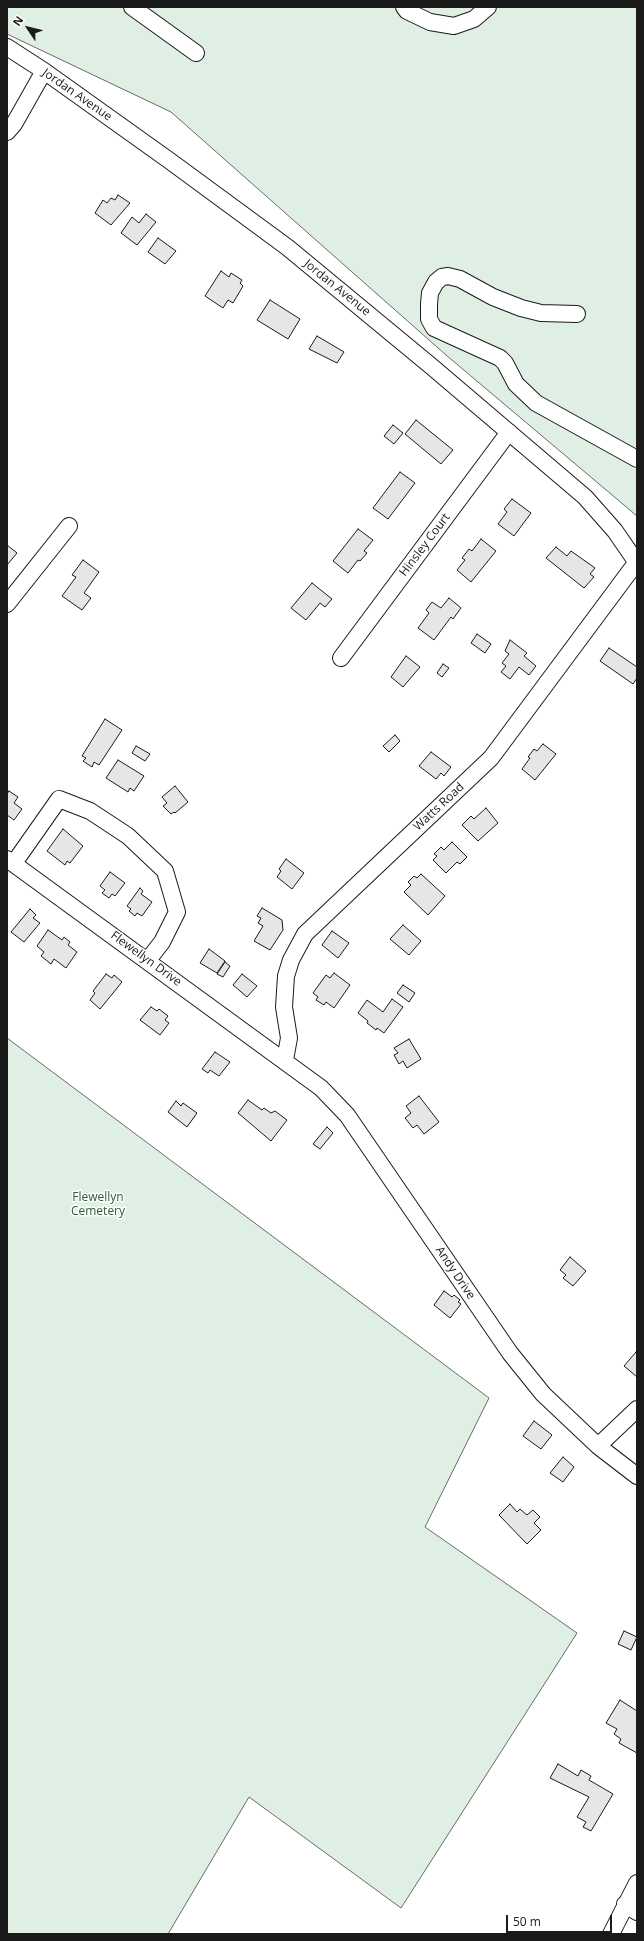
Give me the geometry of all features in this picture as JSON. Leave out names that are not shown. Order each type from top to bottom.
[{"type":"street","points":[[132,7],[196,53]]},
{"type":"street","points":[[404,7],[407,11],[430,22],[454,26],[461,25],[474,19],[488,7]]},
{"type":"street","name":"Jordan Avenue","points":[[7,47],[44,71],[287,248],[585,497],[615,531],[637,563]]},
{"type":"street","points":[[7,132],[14,124],[44,71]]},
{"type":"street","points":[[577,314],[541,313],[521,308],[493,297],[460,279],[448,276],[442,277],[436,282],[430,293],[429,319],[434,328],[500,358],[507,366],[516,384],[536,403],[637,459]]},
{"type":"street","name":"Hinsley Court","points":[[341,658],[509,432]]},
{"type":"street","points":[[7,604],[69,526]]},
{"type":"street","name":"Watts Road","points":[[285,1060],[289,1038],[284,1007],[286,976],[291,960],[305,934],[491,758],[637,563]]},
{"type":"street","points":[[10,861],[59,800],[90,811],[128,836],[165,871],[177,912],[162,942],[148,960]]},
{"type":"street","name":"Flewellyn Drive","points":[[10,861],[285,1060]]},
{"type":"street","name":"Andy Drive","points":[[285,1060],[321,1088],[347,1115],[510,1353],[543,1394],[598,1446],[637,1476]]},
{"type":"street","points":[[598,1446],[637,1409]]},
{"type":"street","points":[[611,1934],[631,1908],[637,1883]]},
{"type":"green space","points":[[7,7],[637,7],[637,516],[446,355],[171,112],[7,34]]},
{"type":"green space","name":"Flewellyn Cemetery","points":[[7,1038],[489,1398],[425,1527],[577,1633],[401,1908],[249,1797],[168,1934],[7,1934]]},
{"type":"building","points":[[118,195],[130,203],[111,225],[95,213],[103,200],[107,203],[111,198],[115,200]]},
{"type":"building","points":[[146,214],[156,222],[137,245],[121,233],[132,217],[139,223]]},
{"type":"building","points":[[158,238],[176,251],[165,264],[148,252]]},
{"type":"building","points":[[221,271],[229,277],[231,273],[242,280],[240,283],[243,286],[233,303],[228,300],[223,308],[205,296]]},
{"type":"building","points":[[270,300],[300,319],[288,339],[257,320]]},
{"type":"building","points":[[317,336],[344,352],[337,363],[309,349]]},
{"type":"building","points":[[416,420],[453,450],[441,464],[405,434]]},
{"type":"building","points":[[393,425],[403,433],[394,444],[384,436]]},
{"type":"building","points":[[400,472],[415,483],[388,519],[373,508]]},
{"type":"building","points":[[512,499],[531,513],[514,536],[498,524],[507,512],[504,509]]},
{"type":"building","points":[[358,529],[373,540],[364,551],[367,553],[360,561],[358,560],[348,573],[333,561]]},
{"type":"building","points":[[481,539],[496,551],[471,582],[457,570],[465,560],[462,558],[469,549],[472,551]]},
{"type":"building","points":[[7,545],[17,553],[7,565]]},
{"type":"building","points":[[556,547],[567,556],[571,551],[595,568],[590,574],[594,577],[584,588],[546,558]]},
{"type":"building","points":[[83,560],[99,572],[84,593],[91,598],[82,610],[62,596],[76,577],[72,575]]},
{"type":"building","points":[[312,583],[332,599],[325,607],[320,603],[306,620],[291,608]]},
{"type":"building","points":[[449,598],[461,608],[453,619],[451,617],[434,640],[418,628],[429,613],[426,610],[432,602],[441,608]]},
{"type":"building","points":[[477,634],[491,644],[485,653],[471,643]]},
{"type":"building","points":[[510,640],[527,653],[524,656],[536,666],[529,675],[519,667],[510,679],[501,672],[506,666],[502,663],[509,654],[505,651]]},
{"type":"building","points":[[609,648],[637,667],[637,678],[633,684],[600,661]]},
{"type":"building","points":[[406,656],[420,667],[403,687],[391,677]]},
{"type":"building","points":[[443,664],[449,668],[442,677],[437,673]]},
{"type":"building","points":[[105,719],[122,730],[99,765],[94,762],[92,767],[83,761],[86,758],[82,756]]},
{"type":"building","points":[[395,735],[400,741],[389,752],[383,746]]},
{"type":"building","points":[[543,744],[556,754],[535,780],[522,769],[530,758],[528,757],[534,749],[537,751]]},
{"type":"building","points":[[136,746],[150,754],[145,761],[132,753]]},
{"type":"building","points":[[431,752],[451,767],[444,776],[441,773],[436,779],[419,766]]},
{"type":"building","points":[[118,760],[144,776],[134,791],[130,788],[128,792],[106,778]]},
{"type":"building","points":[[175,786],[188,802],[175,813],[174,812],[171,814],[163,806],[167,803],[162,797]]},
{"type":"building","points":[[9,791],[18,797],[14,803],[22,809],[14,820],[7,815],[7,794]]},
{"type":"building","points":[[486,808],[498,823],[478,841],[462,825],[471,816],[474,819]]},
{"type":"building","points":[[63,829],[83,846],[70,863],[67,861],[65,865],[47,851]]},
{"type":"building","points":[[452,842],[467,857],[460,864],[457,862],[446,873],[433,860],[437,856],[434,854],[441,847],[444,850]]},
{"type":"building","points":[[286,859],[304,873],[292,889],[277,877],[281,871],[279,869]]},
{"type":"building","points":[[110,872],[125,883],[115,896],[112,894],[109,898],[102,893],[105,890],[100,886]]},
{"type":"building","points":[[421,874],[445,896],[428,915],[404,892],[411,885],[408,882],[414,876],[417,878]]},
{"type":"building","points":[[140,888],[143,891],[141,894],[152,902],[142,916],[137,913],[135,916],[129,911],[131,909],[127,906]]},
{"type":"building","points":[[262,908],[282,920],[283,930],[270,950],[254,941],[263,926],[258,923],[261,918],[257,916]]},
{"type":"building","points":[[30,909],[36,915],[33,918],[40,923],[24,942],[11,932]]},
{"type":"building","points":[[403,925],[421,941],[409,955],[390,939]]},
{"type":"building","points":[[48,930],[62,940],[64,937],[70,942],[68,945],[77,952],[66,968],[54,959],[51,964],[41,956],[44,952],[37,946]]},
{"type":"building","points":[[332,931],[349,943],[338,958],[322,945]]},
{"type":"building","points":[[209,949],[225,961],[217,973],[200,963]]},
{"type":"building","points":[[225,962],[230,966],[223,977],[217,974]]},
{"type":"building","points":[[334,973],[350,985],[334,1008],[326,1002],[324,1005],[316,1000],[318,997],[313,993],[326,975],[330,978]]},
{"type":"building","points":[[106,974],[112,978],[114,975],[122,982],[100,1009],[90,1000],[95,993],[93,991]]},
{"type":"building","points":[[242,974],[257,986],[247,997],[233,985]]},
{"type":"building","points":[[403,985],[415,993],[409,1002],[397,993]]},
{"type":"building","points":[[392,999],[403,1007],[384,1033],[377,1028],[376,1030],[358,1013],[367,1000],[383,1012]]},
{"type":"building","points":[[151,1007],[157,1011],[159,1009],[168,1016],[165,1020],[169,1023],[160,1035],[140,1020]]},
{"type":"building","points":[[409,1039],[421,1059],[407,1068],[403,1061],[399,1064],[394,1055],[398,1053],[394,1048]]},
{"type":"building","points":[[215,1052],[230,1062],[219,1076],[210,1070],[208,1073],[202,1069]]},
{"type":"building","points":[[419,1096],[439,1122],[424,1134],[417,1125],[413,1128],[405,1118],[411,1113],[406,1106]]},
{"type":"building","points":[[248,1100],[262,1110],[264,1108],[271,1113],[275,1111],[287,1120],[271,1141],[238,1113]]},
{"type":"building","points":[[176,1101],[181,1106],[183,1103],[197,1113],[187,1127],[168,1112]]},
{"type":"building","points":[[327,1127],[333,1133],[320,1149],[313,1144]]},
{"type":"building","points":[[570,1257],[586,1271],[573,1286],[563,1278],[566,1275],[560,1270]]},
{"type":"building","points":[[444,1291],[452,1297],[454,1295],[460,1300],[458,1302],[461,1304],[450,1318],[434,1305]]},
{"type":"building","points":[[636,1352],[637,1354],[637,1377],[624,1366]]},
{"type":"building","points":[[534,1421],[552,1435],[541,1449],[523,1436]]},
{"type":"building","points":[[563,1457],[574,1467],[563,1482],[550,1473]]},
{"type":"building","points":[[510,1504],[517,1512],[520,1509],[527,1515],[533,1510],[540,1517],[534,1523],[541,1530],[527,1544],[499,1515]]},
{"type":"building","points":[[624,1631],[637,1637],[631,1650],[618,1644]]},
{"type":"building","points":[[620,1700],[637,1711],[637,1753],[619,1743],[621,1739],[614,1734],[617,1729],[606,1723]]},
{"type":"building","points":[[558,1764],[578,1776],[581,1770],[591,1776],[589,1780],[613,1794],[591,1831],[583,1827],[586,1822],[577,1817],[589,1797],[550,1778]]}]
